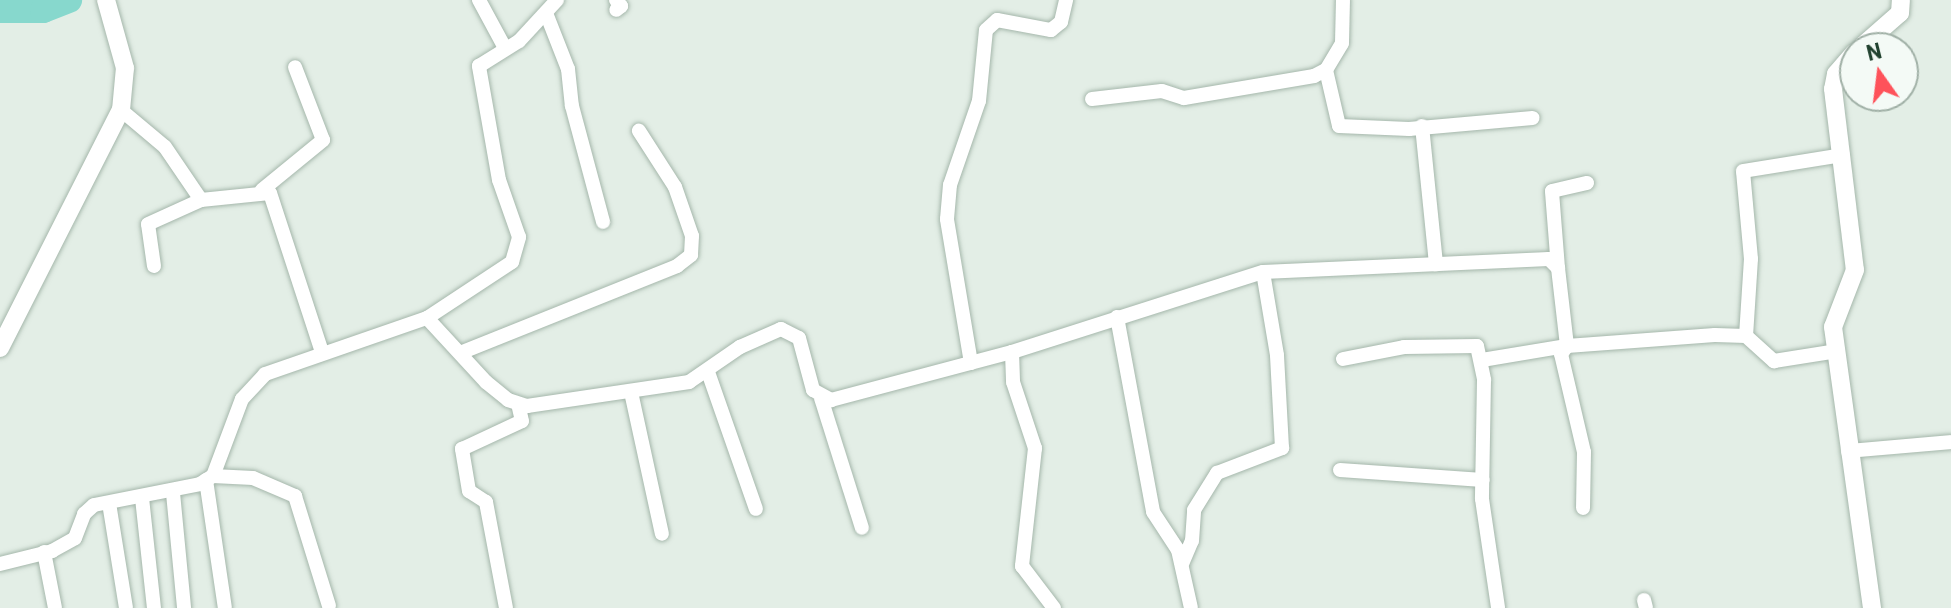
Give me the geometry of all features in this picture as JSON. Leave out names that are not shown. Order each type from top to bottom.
[{"type":"street","points":[[479,0],[505,48]]},
{"type":"street","points":[[225,608],[210,478],[242,399],[254,384],[322,352],[427,318],[512,262],[518,251],[479,76],[484,59],[505,48],[557,0]]},
{"type":"street","points":[[971,363],[947,219],[950,185],[979,101],[986,30],[997,20],[1051,30],[1061,22],[1066,0]]},
{"type":"street","points":[[1343,0],[1342,43],[1326,70],[1339,126],[1422,126],[1533,118]]},
{"type":"street","points":[[1878,32],[1900,13],[1901,0]]},
{"type":"street","points":[[0,348],[121,110],[125,68],[109,9]]},
{"type":"street","points":[[546,13],[568,69],[572,106],[603,222]]},
{"type":"street","points":[[154,266],[148,224],[201,200],[262,190],[323,140],[295,67]]},
{"type":"street","points":[[1092,99],[1162,91],[1184,98],[1326,70]]},
{"type":"street","points":[[1839,71],[1833,89],[1855,270],[1833,327],[1872,608]]},
{"type":"street","points":[[121,110],[165,147],[201,200]]},
{"type":"street","points":[[1422,126],[1436,264]]},
{"type":"street","points":[[460,353],[677,266],[691,255],[692,236],[675,187],[639,131]]},
{"type":"street","points":[[1746,336],[1751,259],[1743,171],[1843,155]]},
{"type":"street","points":[[1583,508],[1584,452],[1561,354],[1567,346],[1552,191],[1587,183]]},
{"type":"street","points":[[262,190],[275,200],[322,352]]},
{"type":"street","points":[[821,398],[831,400],[1012,352],[1263,272],[1549,259],[1558,268]]},
{"type":"street","points":[[1182,564],[1192,541],[1194,510],[1217,473],[1282,448],[1277,355],[1263,272]]},
{"type":"street","points":[[1117,317],[1153,512],[1182,564],[1191,608]]},
{"type":"street","points":[[427,318],[486,382],[518,404],[668,388],[708,372],[764,335],[792,331],[799,338],[813,390],[821,398],[862,528]]},
{"type":"street","points":[[1482,360],[1567,346],[1746,336],[1774,361],[1837,351]]},
{"type":"street","points":[[1343,359],[1459,343],[1477,346],[1482,360],[1483,480],[1490,573],[1498,608]]},
{"type":"street","points":[[1012,352],[1017,396],[1035,448],[1022,566],[1054,608]]},
{"type":"street","points":[[708,372],[756,509]]},
{"type":"street","points":[[631,392],[662,534]]},
{"type":"street","points":[[506,608],[486,502],[469,491],[462,449],[522,421],[518,404]]},
{"type":"street","points":[[1848,451],[1951,442]]},
{"type":"street","points":[[1340,470],[1483,480]]},
{"type":"street","points":[[0,564],[44,552],[75,538],[84,514],[94,505],[173,493],[210,478],[253,478],[295,496],[329,606]]},
{"type":"street","points":[[173,493],[184,608]]},
{"type":"street","points":[[142,498],[154,608]]},
{"type":"street","points":[[109,503],[126,608]]},
{"type":"street","points":[[44,552],[55,608]]},
{"type":"waterway","points":[[0,10],[43,10],[69,0]]}]
